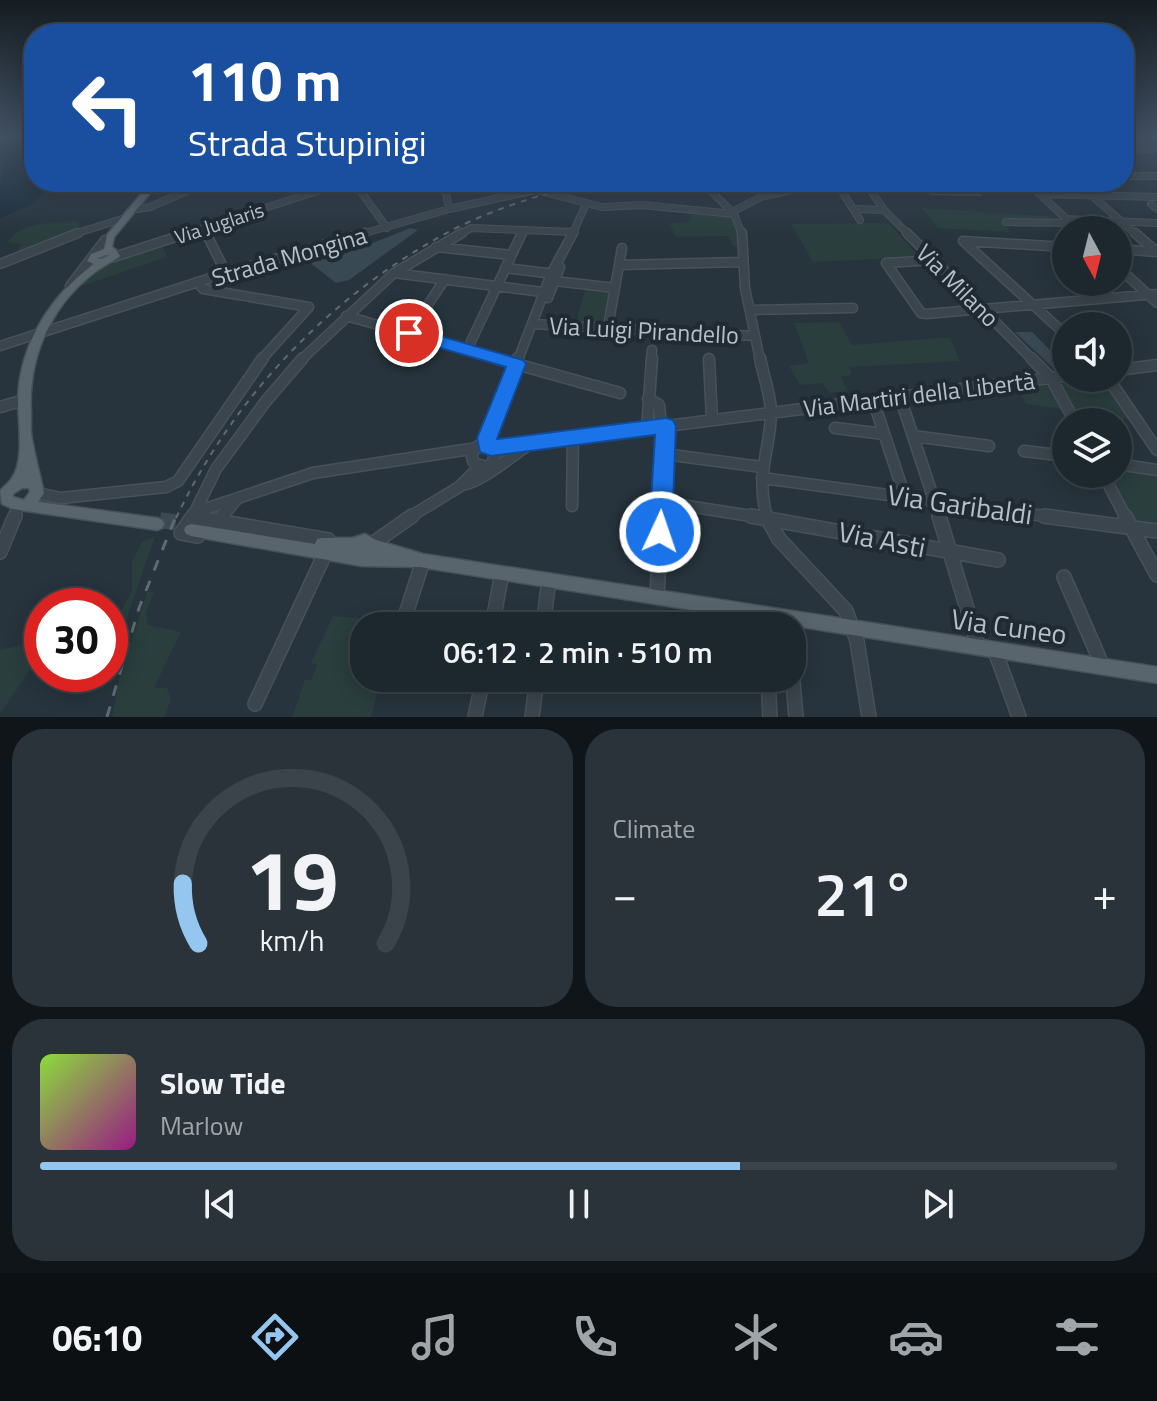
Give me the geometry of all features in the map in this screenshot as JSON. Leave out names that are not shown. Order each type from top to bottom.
[{"type":"main road","points":[[146,192],[105,240],[98,259],[70,286],[41,331],[26,368],[25,438],[19,495],[159,522]]},
{"type":"main road","points":[[98,259],[113,254],[107,248],[108,241],[119,222]]},
{"type":"main road","name":"Via Cuneo","points":[[191,523],[326,550],[363,549],[657,596],[731,612]]},
{"type":"main road","name":"Via Cuneo","points":[[806,623],[1157,675]]},
{"type":"street","points":[[1134,176],[1157,176]]},
{"type":"street","points":[[131,210],[150,207],[185,192]]},
{"type":"street","name":"Via Juglaris","points":[[113,254],[138,249],[314,192]]},
{"type":"street","points":[[361,192],[387,228]]},
{"type":"street","points":[[446,192],[449,209]]},
{"type":"street","name":"Strada Mongina","points":[[200,286],[226,273],[449,209],[534,192]]},
{"type":"street","name":"Strada Mongina","points":[[543,192],[608,208],[642,205],[733,213]]},
{"type":"street","points":[[712,192],[733,213],[742,233],[742,262],[771,412],[762,473],[762,499],[767,518],[793,555],[841,603],[853,629],[869,717]]},
{"type":"street","points":[[733,213],[780,192]]},
{"type":"street","points":[[842,192],[860,220]]},
{"type":"street","name":"Via Milano","points":[[870,192],[884,210],[1051,378],[1067,408]]},
{"type":"street","points":[[1088,192],[1116,216]]},
{"type":"street","points":[[1040,194],[1091,195],[1149,202],[1157,197]]},
{"type":"street","points":[[1040,194],[1064,216]]},
{"type":"street","points":[[363,549],[392,525],[467,482],[483,451],[516,364],[525,358],[547,292],[586,204]]},
{"type":"street","points":[[853,209],[884,210]]},
{"type":"street","points":[[1006,222],[1052,221]]},
{"type":"street","points":[[0,266],[119,222]]},
{"type":"street","points":[[1132,222],[1157,223]]},
{"type":"street","points":[[204,228],[226,273]]},
{"type":"street","points":[[191,523],[216,469],[266,401],[308,352],[394,273],[471,228],[575,232]]},
{"type":"street","points":[[467,350],[523,230]]},
{"type":"street","points":[[1132,230],[1157,252]]},
{"type":"street","points":[[70,286],[105,240]]},
{"type":"street","points":[[1052,246],[963,241],[1052,322]]},
{"type":"street","points":[[436,247],[511,255]]},
{"type":"street","points":[[608,327],[622,248]]},
{"type":"street","points":[[1132,250],[1157,252]]},
{"type":"street","points":[[934,260],[886,263],[921,313],[1153,294]]},
{"type":"street","points":[[619,265],[742,262]]},
{"type":"street","points":[[505,268],[615,288]]},
{"type":"street","points":[[394,273],[547,292]]},
{"type":"street","points":[[1132,278],[1153,294],[1157,303]]},
{"type":"street","points":[[409,333],[445,279]]},
{"type":"street","points":[[0,346],[167,291],[200,286],[309,307],[266,353],[175,483],[61,498],[19,495],[12,527],[0,552]]},
{"type":"street","points":[[750,310],[853,308]]},
{"type":"street","points":[[346,316],[620,393]]},
{"type":"street","name":"Via Luigi Pirandello","points":[[535,324],[755,336]]},
{"type":"street","points":[[647,428],[652,350]]},
{"type":"street","points":[[709,359],[712,420]]},
{"type":"street","points":[[1132,368],[1157,365]]},
{"type":"street","name":"Via Martiri della Libertà","points":[[483,451],[1051,378]]},
{"type":"street","points":[[1118,392],[1157,450]]},
{"type":"street","points":[[900,397],[951,553],[987,650],[1019,717]]},
{"type":"street","points":[[648,399],[659,405],[663,426],[657,596]]},
{"type":"street","points":[[0,407],[24,400]]},
{"type":"street","points":[[873,400],[905,497]]},
{"type":"street","points":[[835,428],[884,434]]},
{"type":"street","points":[[913,436],[989,446]]},
{"type":"street","points":[[572,506],[573,438]]},
{"type":"street","points":[[459,486],[475,483],[486,472],[531,443]]},
{"type":"street","points":[[191,523],[242,496],[345,466],[458,451],[483,451]]},
{"type":"street","points":[[1024,451],[1052,454]]},
{"type":"street","name":"Via Garibaldi","points":[[664,454],[905,497],[1157,531]]},
{"type":"street","points":[[1132,466],[1157,470]]},
{"type":"street","points":[[1111,488],[1157,575]]},
{"type":"street","points":[[218,522],[228,506],[242,496]]},
{"type":"street","name":"Via Asti","points":[[662,502],[998,560]]},
{"type":"street","points":[[191,523],[218,522],[328,540],[255,704]]},
{"type":"street","points":[[407,612],[423,561]]},
{"type":"street","points":[[495,612],[502,573]]},
{"type":"street","points":[[1064,577],[1103,667]]},
{"type":"street","points":[[545,612],[549,580]]},
{"type":"street","points":[[475,717],[480,692]]},
{"type":"street","points":[[532,717],[535,692]]},
{"type":"street","points":[[769,692],[770,717]]},
{"type":"street","points":[[794,692],[796,717]]},
{"type":"green space","points":[[922,208],[1052,217],[1052,221],[1002,220],[1010,232],[938,228]]},
{"type":"green space","points":[[692,212],[729,216],[738,232],[739,246],[733,246],[728,236],[675,237],[670,223],[689,222]]},
{"type":"green space","points":[[80,223],[77,230],[17,252],[21,244],[7,242],[13,235],[29,227]]},
{"type":"green space","points":[[889,223],[919,257],[813,262],[791,224]]},
{"type":"green space","points":[[162,244],[167,257],[78,287],[104,264]]},
{"type":"green space","points":[[586,287],[612,289],[604,325],[576,322]]},
{"type":"green space","points":[[839,322],[852,345],[950,337],[960,361],[849,367],[852,375],[841,377],[848,392],[829,393],[822,383],[800,385],[789,366],[809,363],[794,323]]},
{"type":"green space","points":[[1044,384],[1052,388],[1063,408],[1026,404],[1017,388]]},
{"type":"green space","points":[[1063,392],[1115,392],[1125,408],[1072,408]]},
{"type":"green space","points":[[1132,469],[1157,473],[1157,528],[1138,526],[1117,488],[1132,488]]},
{"type":"green space","points":[[155,536],[128,615],[132,561],[142,542]]},
{"type":"green space","points":[[147,592],[154,592],[146,613],[148,625],[181,632],[154,688],[167,688],[171,700],[164,717],[112,717],[117,692],[128,692],[128,652]]},
{"type":"green space","points":[[333,616],[350,617],[350,692],[377,692],[371,717],[292,717],[305,680],[311,680],[317,665],[311,663]]},
{"type":"green space","points":[[24,644],[24,678],[0,714],[0,650]]},
{"type":"water","points":[[3,169],[24,169],[24,192],[45,192],[32,204],[0,218]]},
{"type":"building","points":[[410,228],[418,230],[349,280],[336,283],[308,261],[330,251],[337,254],[363,243],[368,245]]},
{"type":"building","points":[[1015,332],[1032,332],[1052,351],[1052,367]]},
{"type":"tunnel","points":[[160,520],[194,525]]},
{"type":"railway","points":[[176,518],[227,430],[258,389],[328,316],[368,284],[454,229],[502,208],[553,192]]},
{"type":"railway","points":[[107,717],[139,608],[176,516]]},
{"type":"route","points":[[409,333],[516,364],[487,438],[488,447],[666,426],[660,532]]}]
